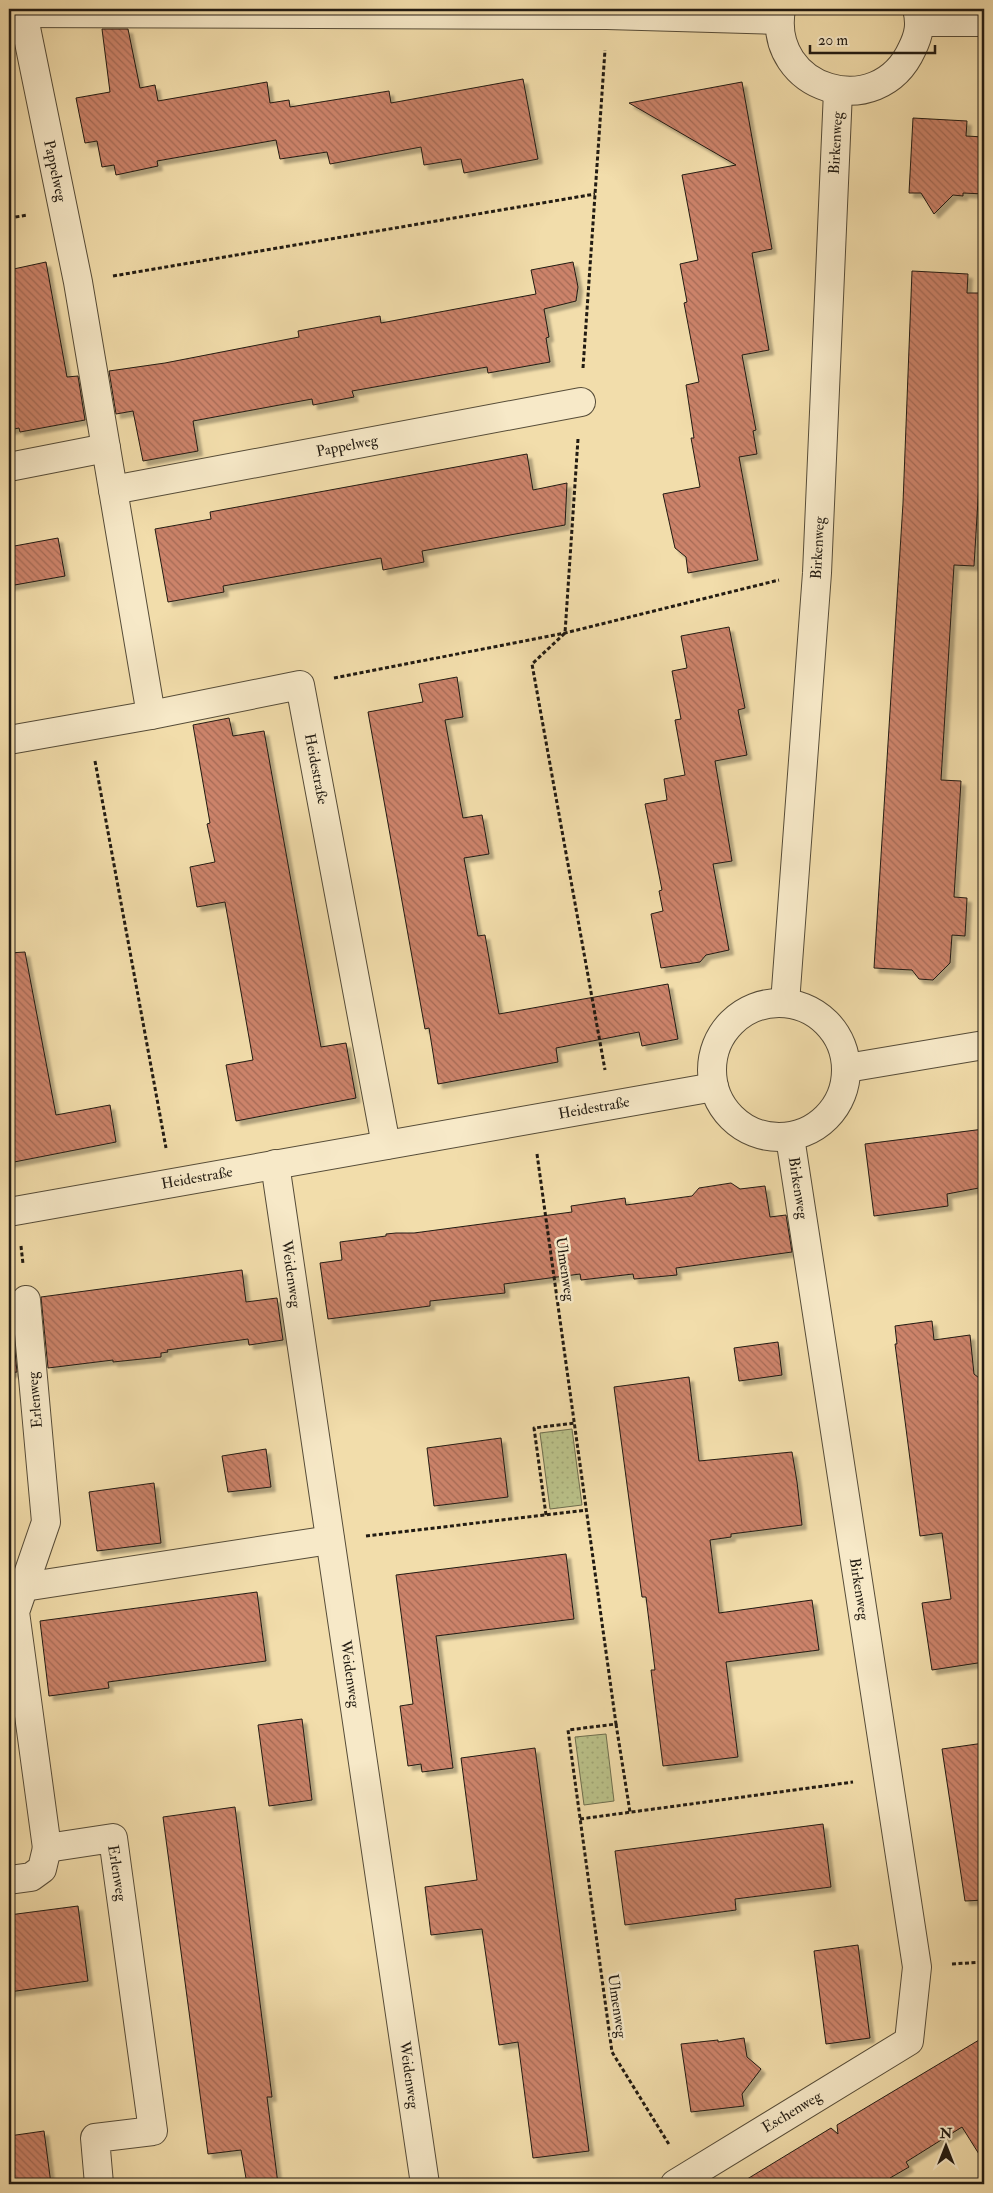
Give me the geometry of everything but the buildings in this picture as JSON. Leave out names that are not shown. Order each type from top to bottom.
[{"type":"street","points":[[16,13],[607,16],[780,14],[781,40],[789,59],[802,74],[819,85],[838,91],[858,91],[877,86],[894,75],[908,60],[916,42],[919,16],[984,22]]},
{"type":"street","name":"Pappelweg","points":[[16,13],[78,282],[151,715]]},
{"type":"street","name":"Birkenweg","points":[[785,1003],[817,573],[838,91]]},
{"type":"street","name":"Pappelweg","points":[[113,490],[581,402]]},
{"type":"street","points":[[9,467],[106,448]]},
{"type":"street","points":[[9,740],[151,715],[300,685]]},
{"type":"street","name":"Heidestraße","points":[[300,685],[386,1145]]},
{"type":"street","points":[[785,1003],[804,1007],[821,1017],[828,1024],[843,1048],[847,1068],[844,1087],[837,1105],[825,1120],[809,1130],[790,1137],[770,1137],[751,1131],[734,1120],[721,1105],[714,1087],[712,1065],[717,1045],[728,1027],[744,1013],[764,1004],[785,1003]]},
{"type":"street","points":[[847,1068],[984,1045]]},
{"type":"street","name":"Heidestraße","points":[[13,1211],[714,1087]]},
{"type":"street","name":"Birkenweg","points":[[790,1137],[917,1967],[909,2041]]},
{"type":"street","name":"Weidenweg","points":[[275,1164],[425,2184]]},
{"type":"street","name":"Erlenweg","points":[[26,1300],[46,1522],[15,1612],[47,1848],[113,1838],[153,2130],[95,2138],[99,2184]]},
{"type":"street","points":[[24,1587],[330,1540]]},
{"type":"street","points":[[9,1880],[31,1877],[42,1869],[47,1848]]},
{"type":"street","name":"Eschenweg","points":[[682,2180],[909,2041]]},
{"type":"path","points":[[607,16],[565,633],[532,664],[611,1105]]},
{"type":"path","points":[[78,282],[595,194]]},
{"type":"path","points":[[300,685],[565,633],[774,581],[817,573]]},
{"type":"path","points":[[89,726],[173,1182]]},
{"type":"path","name":"Ulmenweg","points":[[532,1118],[616,1724],[630,1812]]},
{"type":"path","points":[[13,1211],[26,1300]]},
{"type":"path","points":[[546,1515],[534,1428],[575,1423]]},
{"type":"path","points":[[330,1540],[587,1510]]},
{"type":"path","name":"Ulmenweg","points":[[616,1724],[568,1730],[612,2052],[682,2180]]},
{"type":"path","points":[[580,1819],[888,1778]]},
{"type":"green space","points":[[572,1429],[582,1505],[550,1509],[540,1433]]},
{"type":"green space","points":[[606,1734],[614,1801],[584,1805],[575,1737]]}]
